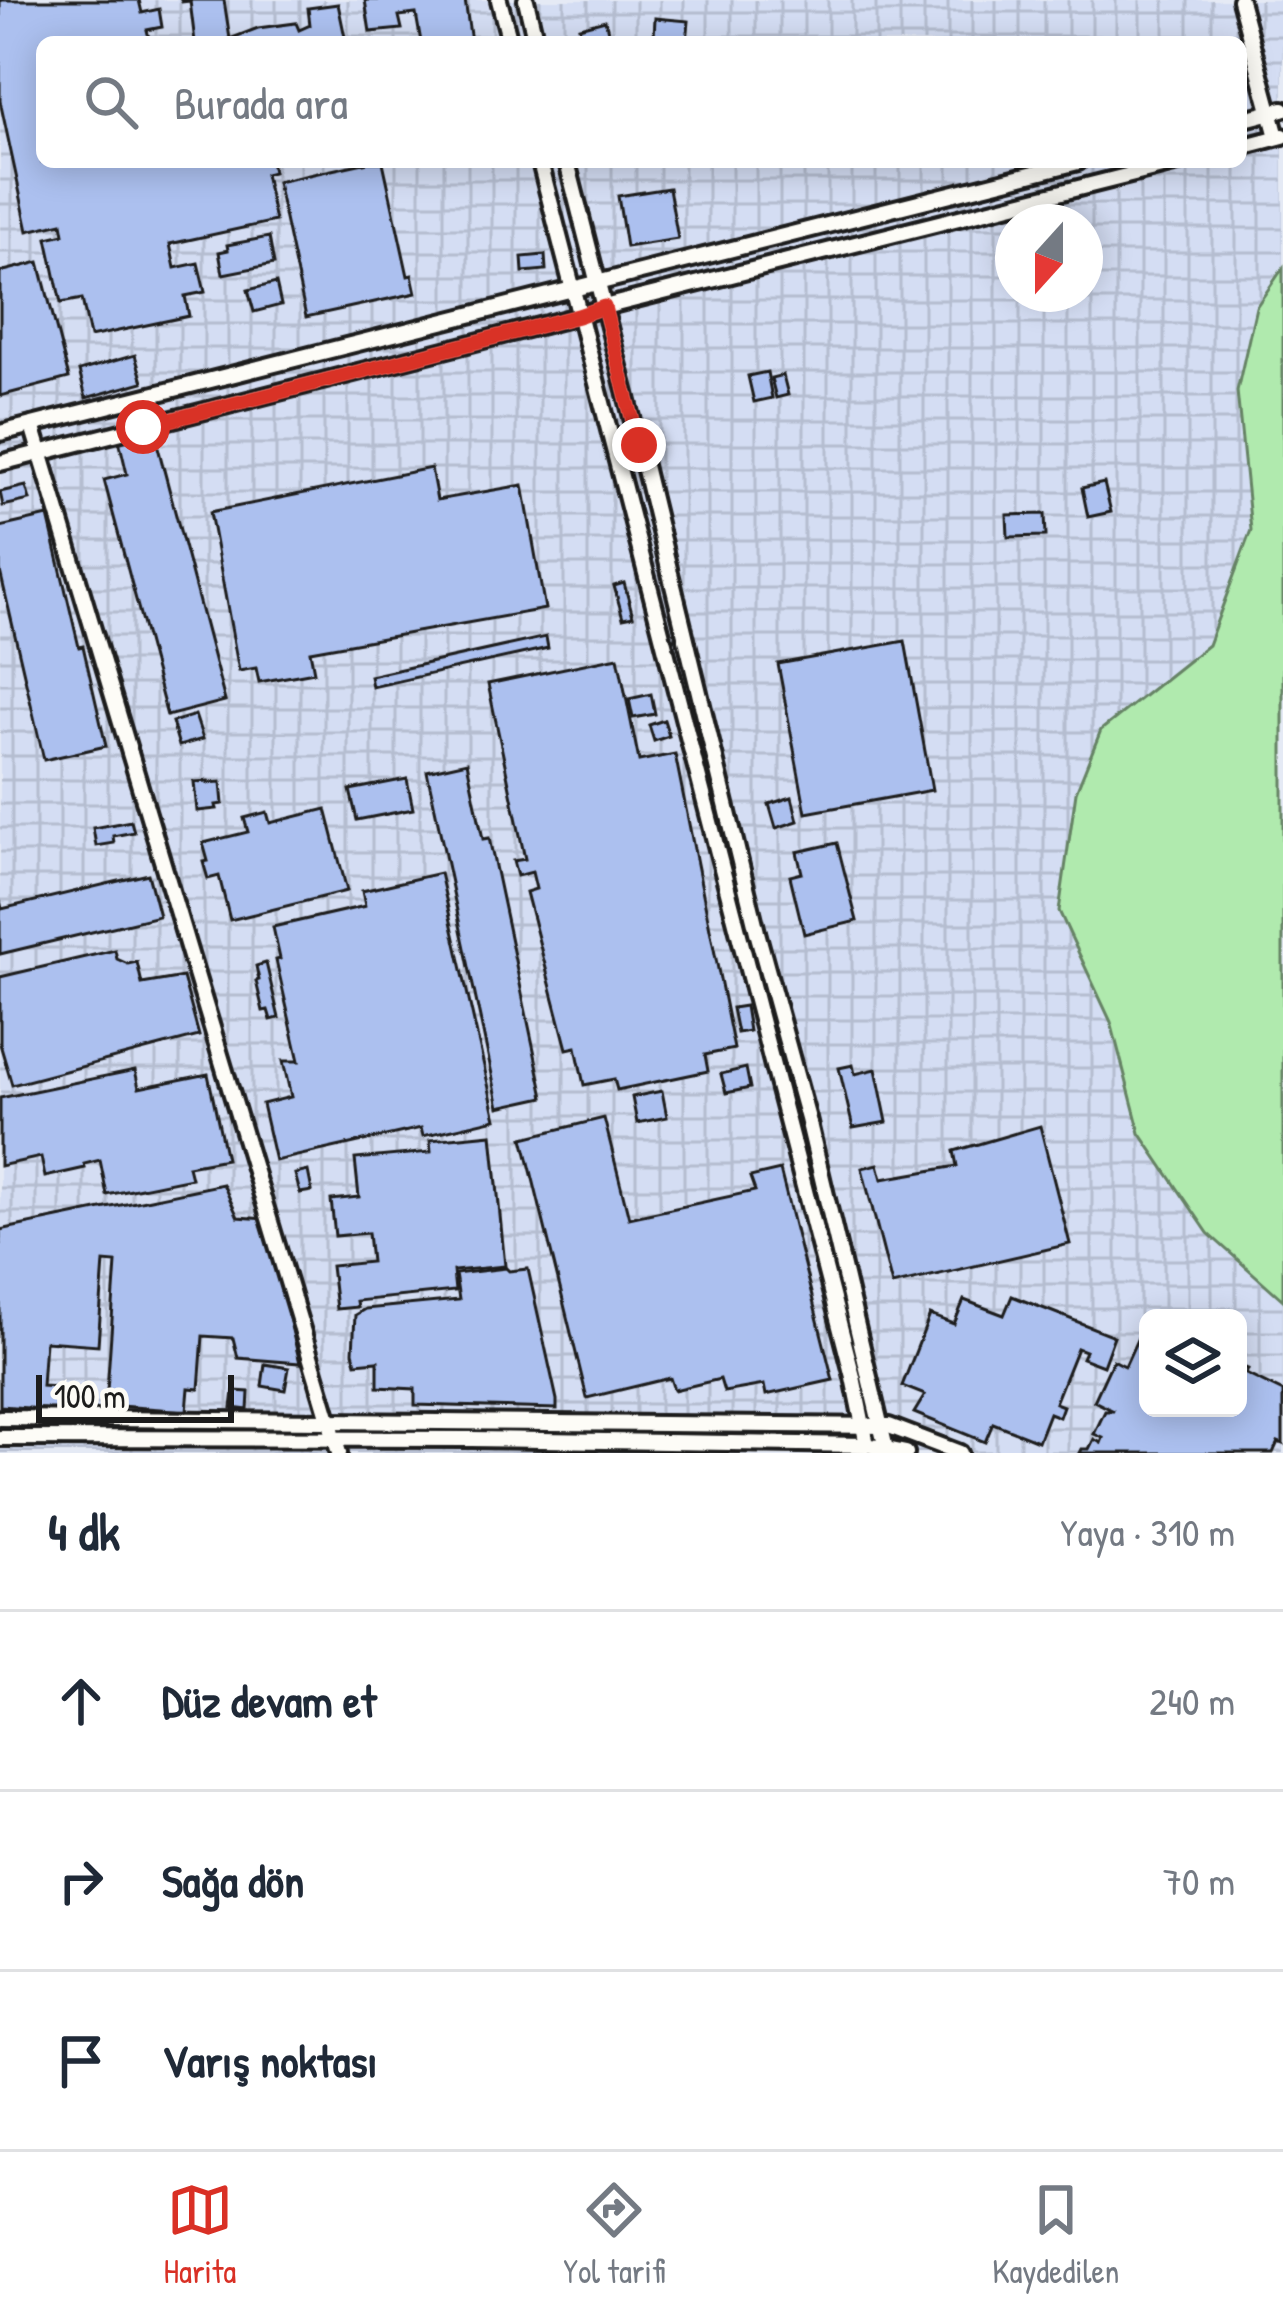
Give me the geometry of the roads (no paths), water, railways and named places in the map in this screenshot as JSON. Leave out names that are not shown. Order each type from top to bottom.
[{"type":"street","points":[[499,0],[508,36]]},
{"type":"street","points":[[526,0],[535,36]]},
{"type":"street","points":[[1240,0],[1280,136],[1247,145]]},
{"type":"street","points":[[541,168],[867,1445]]},
{"type":"street","points":[[569,168],[757,932],[808,1119],[886,1449]]},
{"type":"street","points":[[0,433],[1054,168]]},
{"type":"street","points":[[0,464],[1158,168]]},
{"type":"street","points":[[32,425],[338,1446]]},
{"type":"street","points":[[0,1418],[889,1426],[960,1453]]},
{"type":"street","points":[[0,1438],[338,1446],[867,1445],[906,1453]]}]
